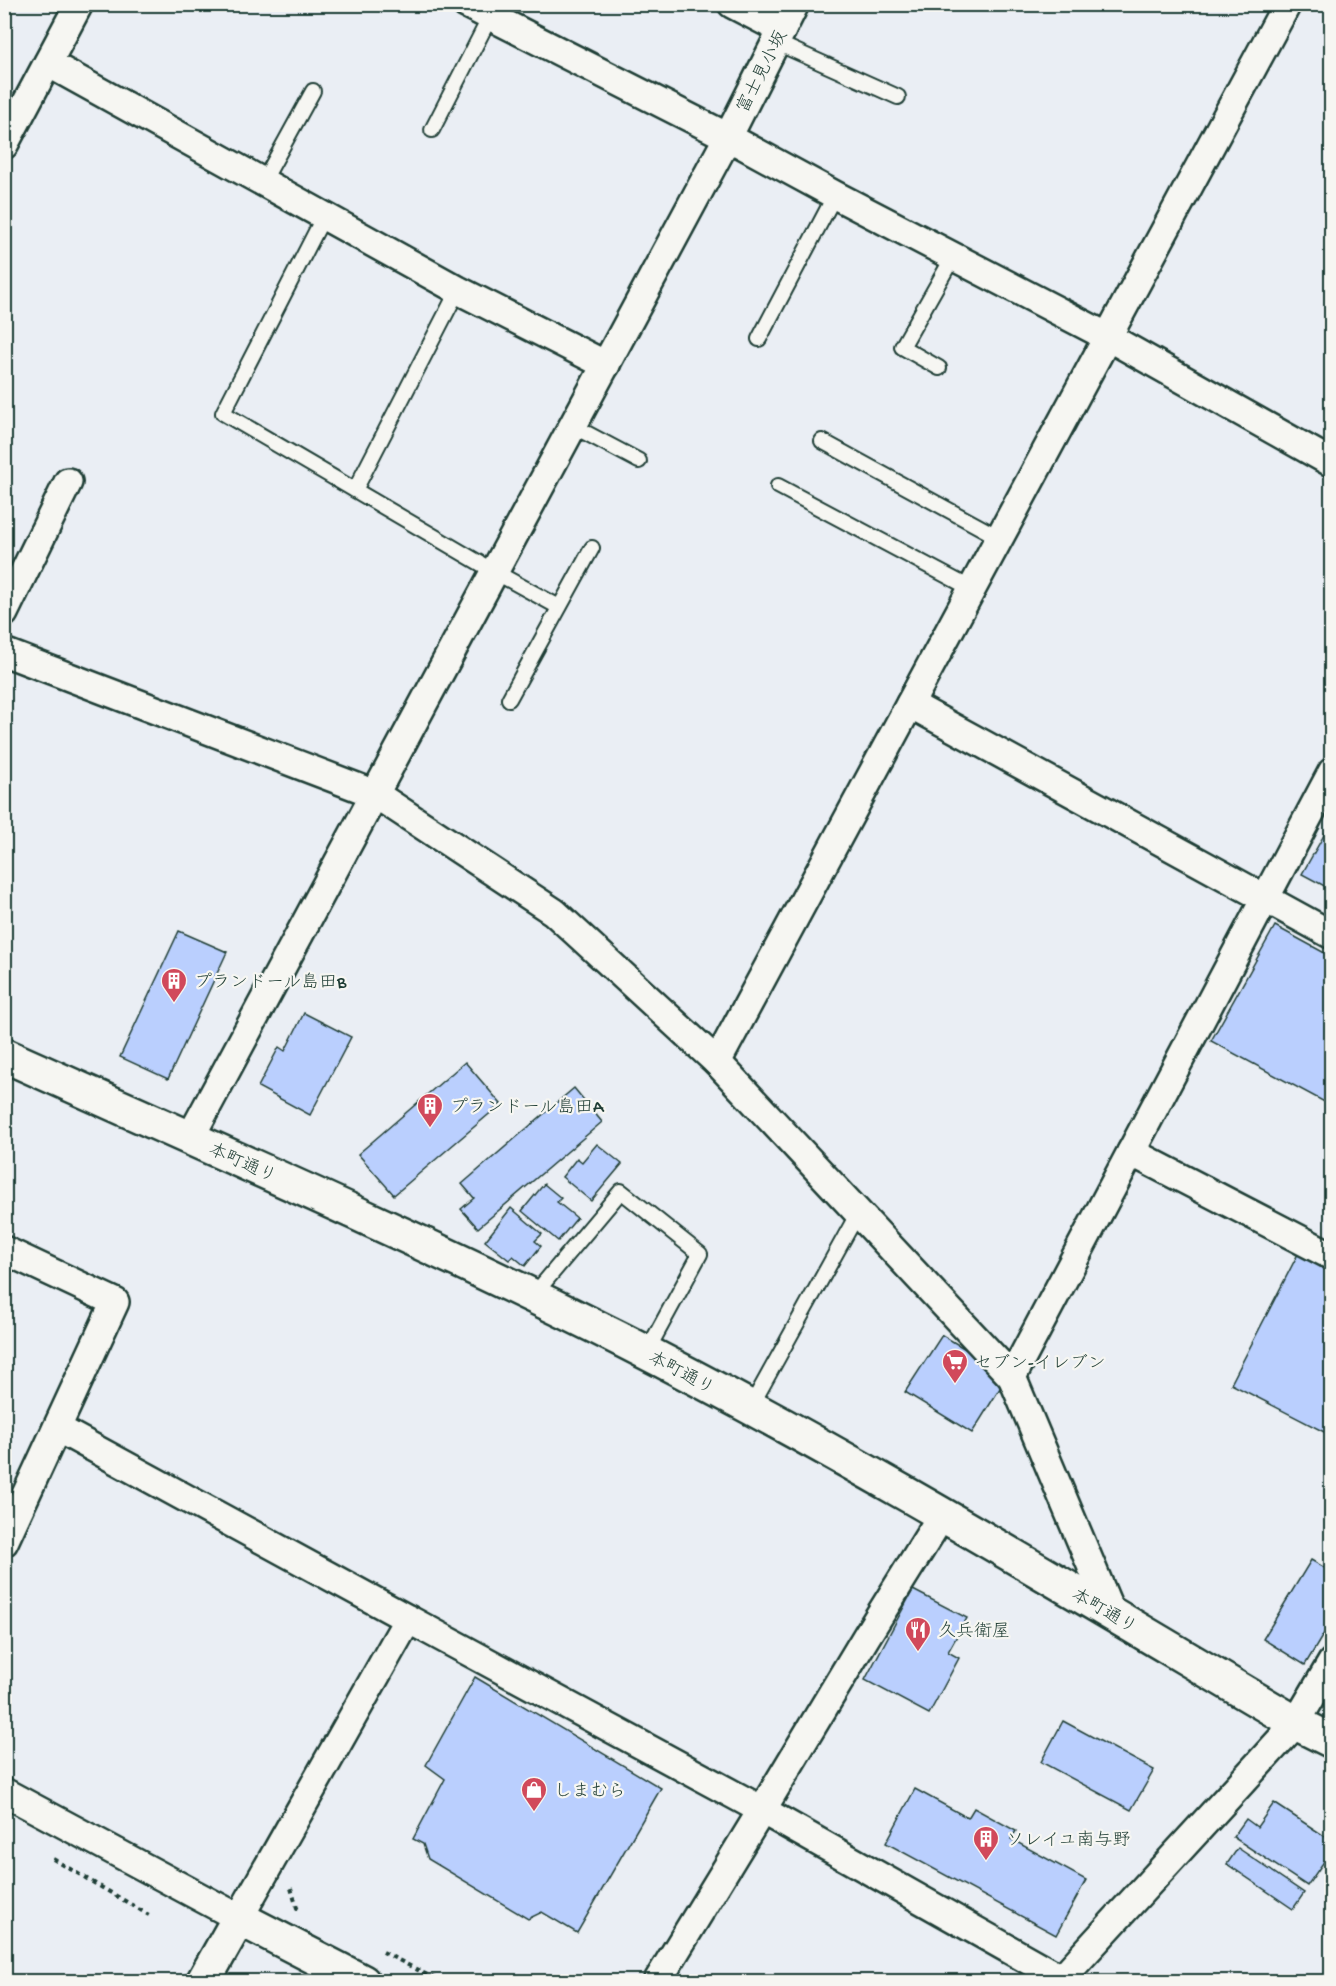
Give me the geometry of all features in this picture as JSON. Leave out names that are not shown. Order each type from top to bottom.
[{"type":"main road","name":"本町通り","points":[[4,1055],[427,1245],[646,1353],[849,1460],[1296,1723],[1332,1741]]},
{"type":"main road","points":[[203,1982],[239,1918],[363,1982]]},
{"type":"street","points":[[4,145],[79,4]]},
{"type":"street","points":[[466,4],[728,137],[1108,337],[1332,463]]},
{"type":"street","points":[[732,4],[779,36]]},
{"type":"street","name":"富士見小坂","points":[[190,1138],[728,137],[795,4]]},
{"type":"street","points":[[717,1062],[1287,4]]},
{"type":"street","points":[[48,63],[458,290],[606,365]]},
{"type":"street","points":[[4,613],[68,482]]},
{"type":"street","points":[[4,652],[375,794],[554,912],[717,1062],[1012,1377],[1112,1614]]},
{"type":"street","points":[[910,704],[1332,935]]},
{"type":"street","points":[[1012,1377],[1332,772]]},
{"type":"street","points":[[1131,1152],[1332,1256]]},
{"type":"street","points":[[4,1250],[115,1302],[4,1542]]},
{"type":"street","points":[[57,1428],[762,1810],[1065,1980],[1296,1723],[1332,1662]]},
{"type":"street","points":[[657,1982],[942,1515]]},
{"type":"street","points":[[4,1792],[239,1918],[408,1619]]},
{"type":"lane","points":[[432,130],[490,17]]},
{"type":"lane","points":[[779,36],[898,98]]},
{"type":"lane","points":[[263,182],[313,91]]},
{"type":"lane","points":[[759,339],[835,195]]},
{"type":"lane","points":[[324,216],[223,413],[559,607]]},
{"type":"lane","points":[[939,368],[902,347],[953,257]]},
{"type":"lane","points":[[355,490],[458,290]]},
{"type":"lane","points":[[573,426],[639,461]]},
{"type":"lane","points":[[822,441],[1000,538]]},
{"type":"lane","points":[[778,486],[972,589]]},
{"type":"lane","points":[[509,699],[592,548]]},
{"type":"lane","points":[[532,1296],[621,1191],[700,1254],[646,1353]]},
{"type":"lane","points":[[750,1408],[858,1213]]},
{"type":"path","points":[[52,1859],[149,1915]]},
{"type":"path","points":[[291,1886],[297,1908],[306,1913]]},
{"type":"path","points":[[378,1950],[441,1982]]},
{"type":"building","points":[[1332,821],[1332,890],[1302,874]]},
{"type":"building","points":[[1275,926],[1332,957],[1332,1106],[1211,1041]]},
{"type":"building","name":"プランドール島田B","points":[[179,931],[227,952],[168,1079],[120,1057]]},
{"type":"building","points":[[304,1013],[351,1037],[310,1115],[258,1087],[279,1047],[285,1051]]},
{"type":"building","name":"プランドール島田A","points":[[465,1062],[501,1104],[394,1195],[358,1154]]},
{"type":"building","points":[[574,1088],[602,1122],[478,1228],[461,1209],[474,1198],[462,1184]]},
{"type":"building","points":[[597,1144],[622,1164],[591,1201],[562,1177],[577,1158],[582,1162]]},
{"type":"building","points":[[544,1184],[561,1198],[557,1202],[577,1218],[558,1241],[522,1211]]},
{"type":"building","points":[[511,1208],[542,1234],[535,1241],[541,1246],[525,1266],[513,1256],[509,1260],[485,1241]]},
{"type":"building","points":[[1299,1252],[1332,1268],[1332,1436],[1231,1384]]},
{"type":"building","points":[[942,1335],[972,1353],[1002,1385],[972,1433],[905,1392]]},
{"type":"building","points":[[1311,1560],[1332,1572],[1332,1620],[1305,1665],[1263,1639]]},
{"type":"building","points":[[913,1590],[967,1618],[948,1652],[959,1658],[929,1714],[865,1680]]},
{"type":"building","points":[[475,1677],[661,1788],[577,1933],[542,1912],[528,1919],[428,1859],[423,1844],[413,1839],[445,1779],[426,1765]]},
{"type":"building","points":[[1063,1721],[1154,1770],[1131,1810],[1041,1762]]},
{"type":"building","name":"ソレイユ南与野","points":[[915,1789],[968,1818],[974,1808],[1016,1831],[1011,1839],[1086,1880],[1056,1935],[886,1843]]},
{"type":"building","points":[[1274,1803],[1332,1841],[1332,1850],[1307,1886],[1233,1837],[1246,1819],[1257,1827]]},
{"type":"building","points":[[1238,1848],[1304,1893],[1293,1909],[1227,1864]]},
{"type":"place","name":"プランドール島田B","points":[[174,1004]]},
{"type":"place","name":"プランドール島田A","points":[[430,1129]]},
{"type":"place","name":"セブン-イレブン","points":[[955,1385]]},
{"type":"place","name":"久兵衛屋","points":[[918,1653]]},
{"type":"place","name":"しまむら","points":[[534,1813]]},
{"type":"place","name":"ソレイユ南与野","points":[[986,1862]]}]
